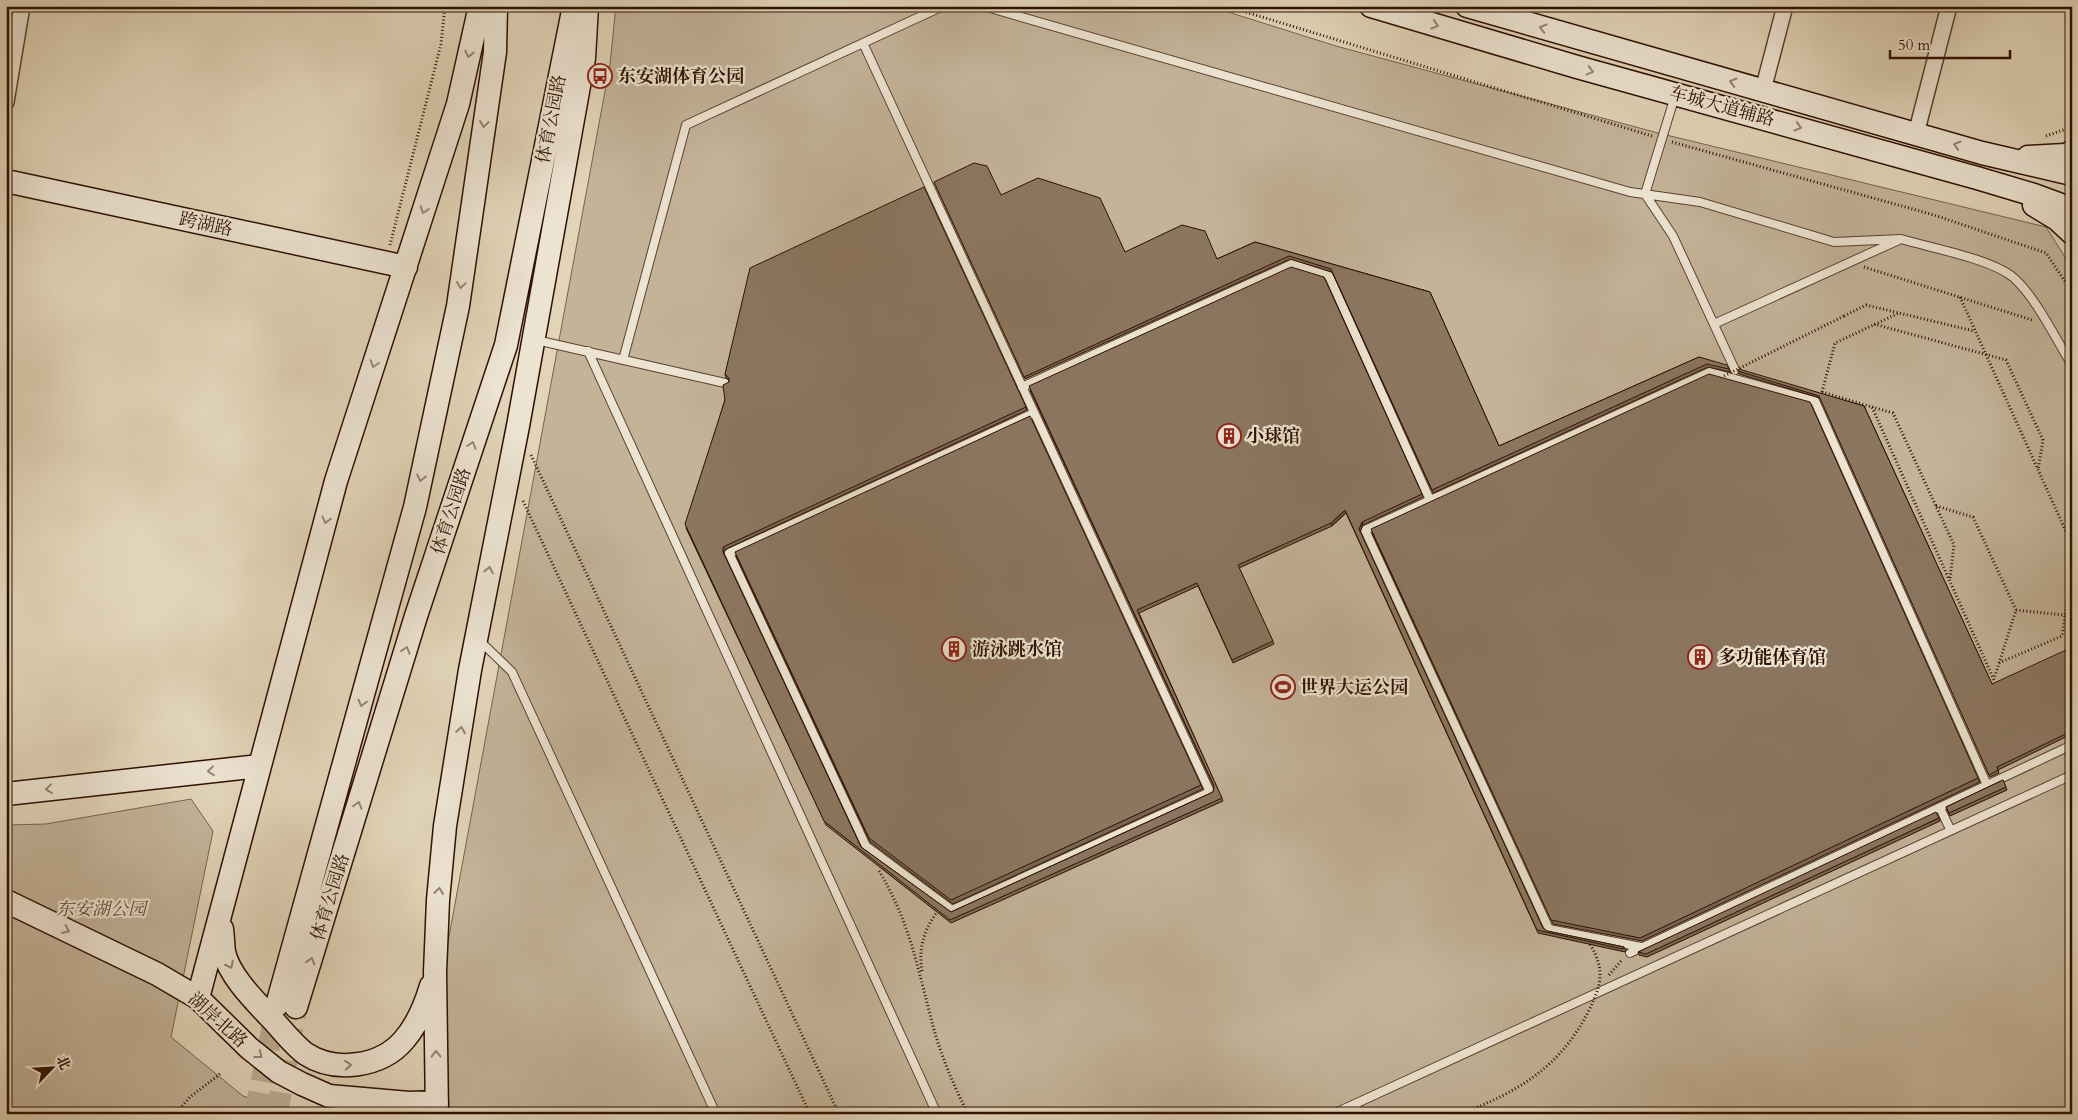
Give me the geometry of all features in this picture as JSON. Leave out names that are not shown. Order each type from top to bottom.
[{"type":"street","points":[[6,102],[22,6]]},
{"type":"street","points":[[198,998],[221,918],[259,766],[396,264],[458,104],[480,6]]},
{"type":"street","name":"体育公园路","points":[[496,6],[495,52],[458,306],[417,497],[287,1006],[506,345],[574,6]]},
{"type":"street","points":[[437,1108],[435,972],[438,900],[445,826],[477,637],[534,339],[584,58],[587,6]]},
{"type":"street","name":"车城大道辅路","points":[[1371,6],[1977,178],[2034,195],[2072,209]]},
{"type":"street","name":"车城大道辅路","points":[[1468,6],[1916,134],[2072,174]]},
{"type":"street","points":[[1763,90],[1785,6]]},
{"type":"street","points":[[1916,134],[1949,6]]},
{"type":"street","points":[[1982,152],[2037,157],[2066,155],[2072,152]]},
{"type":"street","points":[[1977,178],[2021,196],[2057,219],[2072,233]]},
{"type":"street","name":"跨湖路","points":[[6,180],[396,264]]},
{"type":"street","points":[[6,794],[259,766]]},
{"type":"street","name":"湖岸北路","points":[[6,901],[158,974],[198,998],[249,1048],[279,1072],[329,1096],[409,1103],[437,1108]]},
{"type":"street","points":[[221,918],[224,953],[231,969],[258,1004],[305,1053],[334,1065],[350,1066],[368,1062],[386,1054],[403,1042],[417,1021],[435,972]]},
{"type":"street","points":[[329,1096],[364,1114]]},
{"type":"lane","points":[[623,360],[686,125],[943,6]]},
{"type":"lane","points":[[983,6],[1630,192],[1700,202],[1834,242],[1901,239],[1993,266],[2014,278],[2030,298],[2072,365]]},
{"type":"lane","points":[[862,43],[1022,387],[1210,792],[952,910],[866,846],[730,553],[1034,413]]},
{"type":"lane","points":[[1645,194],[1676,94]]},
{"type":"lane","points":[[1645,194],[1673,236],[1734,367]]},
{"type":"lane","points":[[1714,324],[1901,239]]},
{"type":"lane","points":[[1022,387],[1292,264],[1329,276],[1430,500]]},
{"type":"lane","points":[[534,339],[725,383]]},
{"type":"lane","points":[[588,351],[937,1114]]},
{"type":"lane","points":[[1641,947],[1549,929],[1365,530],[1710,372],[1815,401],[1987,785]]},
{"type":"lane","points":[[477,637],[512,672],[716,1114]]},
{"type":"lane","points":[[1630,953],[2072,745]]},
{"type":"lane","points":[[1333,1114],[1950,829],[2072,775]]},
{"type":"lane","points":[[1942,812],[1950,829]]},
{"type":"lane","points":[[1356,1104],[1360,1114]]},
{"type":"path","points":[[396,264],[441,44],[445,6]]},
{"type":"path","points":[[1849,263],[2047,325]]},
{"type":"path","points":[[1960,297],[2072,545]]},
{"type":"path","points":[[1724,376],[1866,305],[1975,332]]},
{"type":"path","points":[[1822,392],[1835,342],[1899,313]]},
{"type":"path","points":[[1874,324],[2006,360],[2043,440],[2038,471]]},
{"type":"path","points":[[1734,367],[1750,370]]},
{"type":"path","points":[[1813,389],[1893,413],[1954,545],[1950,581]]},
{"type":"path","points":[[1872,407],[1994,680],[2016,610],[1973,517],[1936,506]]},
{"type":"path","points":[[530,452],[839,1114]]},
{"type":"path","points":[[521,497],[810,1114]]},
{"type":"path","points":[[2000,663],[2062,636],[2072,567]]},
{"type":"path","points":[[2016,610],[2072,616]]},
{"type":"path","points":[[875,864],[896,898],[905,921],[923,982]]},
{"type":"path","points":[[937,912],[929,923],[919,955],[923,982],[930,1014],[942,1053],[968,1114]]},
{"type":"path","points":[[1590,944],[1597,955],[1600,967],[1600,987]]},
{"type":"path","points":[[1460,1114],[1515,1090],[1535,1077],[1560,1055],[1577,1033],[1600,987],[1630,953]]},
{"type":"path","points":[[175,1114],[190,1097],[220,1074]]},
{"type":"green space","name":"世界大运公园","points":[[616,6],[1209,6],[1336,46],[1658,133],[2046,227],[2072,268],[2072,1114],[449,1114],[445,958],[610,64]]},
{"type":"green space","name":"东安湖公园","points":[[191,799],[213,831],[171,1037],[243,1096],[298,1114],[6,1114],[6,825],[46,824]]},
{"type":"building","points":[[974,163],[987,166],[1001,195],[1038,178],[1100,198],[1125,252],[1182,225],[1205,231],[1217,259],[1255,242],[1430,292],[1499,446],[1699,357],[1727,365],[1729,369],[1707,364],[1432,490],[1331,269],[1289,256],[1024,377],[934,182]]},
{"type":"building","points":[[924,187],[1026,407],[723,547],[723,552],[861,847],[951,912],[1213,792],[1214,786],[1029,386],[1291,267],[1324,277],[1422,494],[1362,522],[1359,529],[1543,928],[1547,931],[1624,947],[1623,949],[1537,930],[1345,510],[1331,523],[1238,565],[1273,641],[1232,660],[1197,583],[1137,610],[1222,798],[950,920],[824,821],[685,524],[725,400],[723,385],[729,382],[729,378],[725,374],[750,268]]},
{"type":"building","points":[[1739,369],[1864,406],[1992,684],[2068,649],[2072,656],[2072,731],[1997,767],[1998,770],[1989,775],[1819,396],[1738,371]]},
{"type":"building","points":[[1709,374],[1810,402],[1978,778],[1640,938],[1551,920],[1371,529]]},
{"type":"building","name":"游泳跳水馆","points":[[1030,416],[1201,785],[951,900],[869,838],[735,552]]},
{"type":"building","points":[[2003,780],[2006,787],[1949,813],[1946,807]]},
{"type":"building","points":[[1936,812],[1939,818],[1646,954],[1638,952]]},
{"type":"tunnel","points":[[255,1114],[277,1006]]},
{"type":"tunnel","points":[[277,1114],[296,1007]]},
{"type":"place","name":"东安湖体育公园","points":[[600,76]]},
{"type":"place","name":"小球馆","points":[[1229,436]]},
{"type":"place","name":"游泳跳水馆","points":[[954,649]]},
{"type":"place","name":"多功能体育馆","points":[[1700,657]]},
{"type":"place","name":"世界大运公园","points":[[1283,687]]}]
